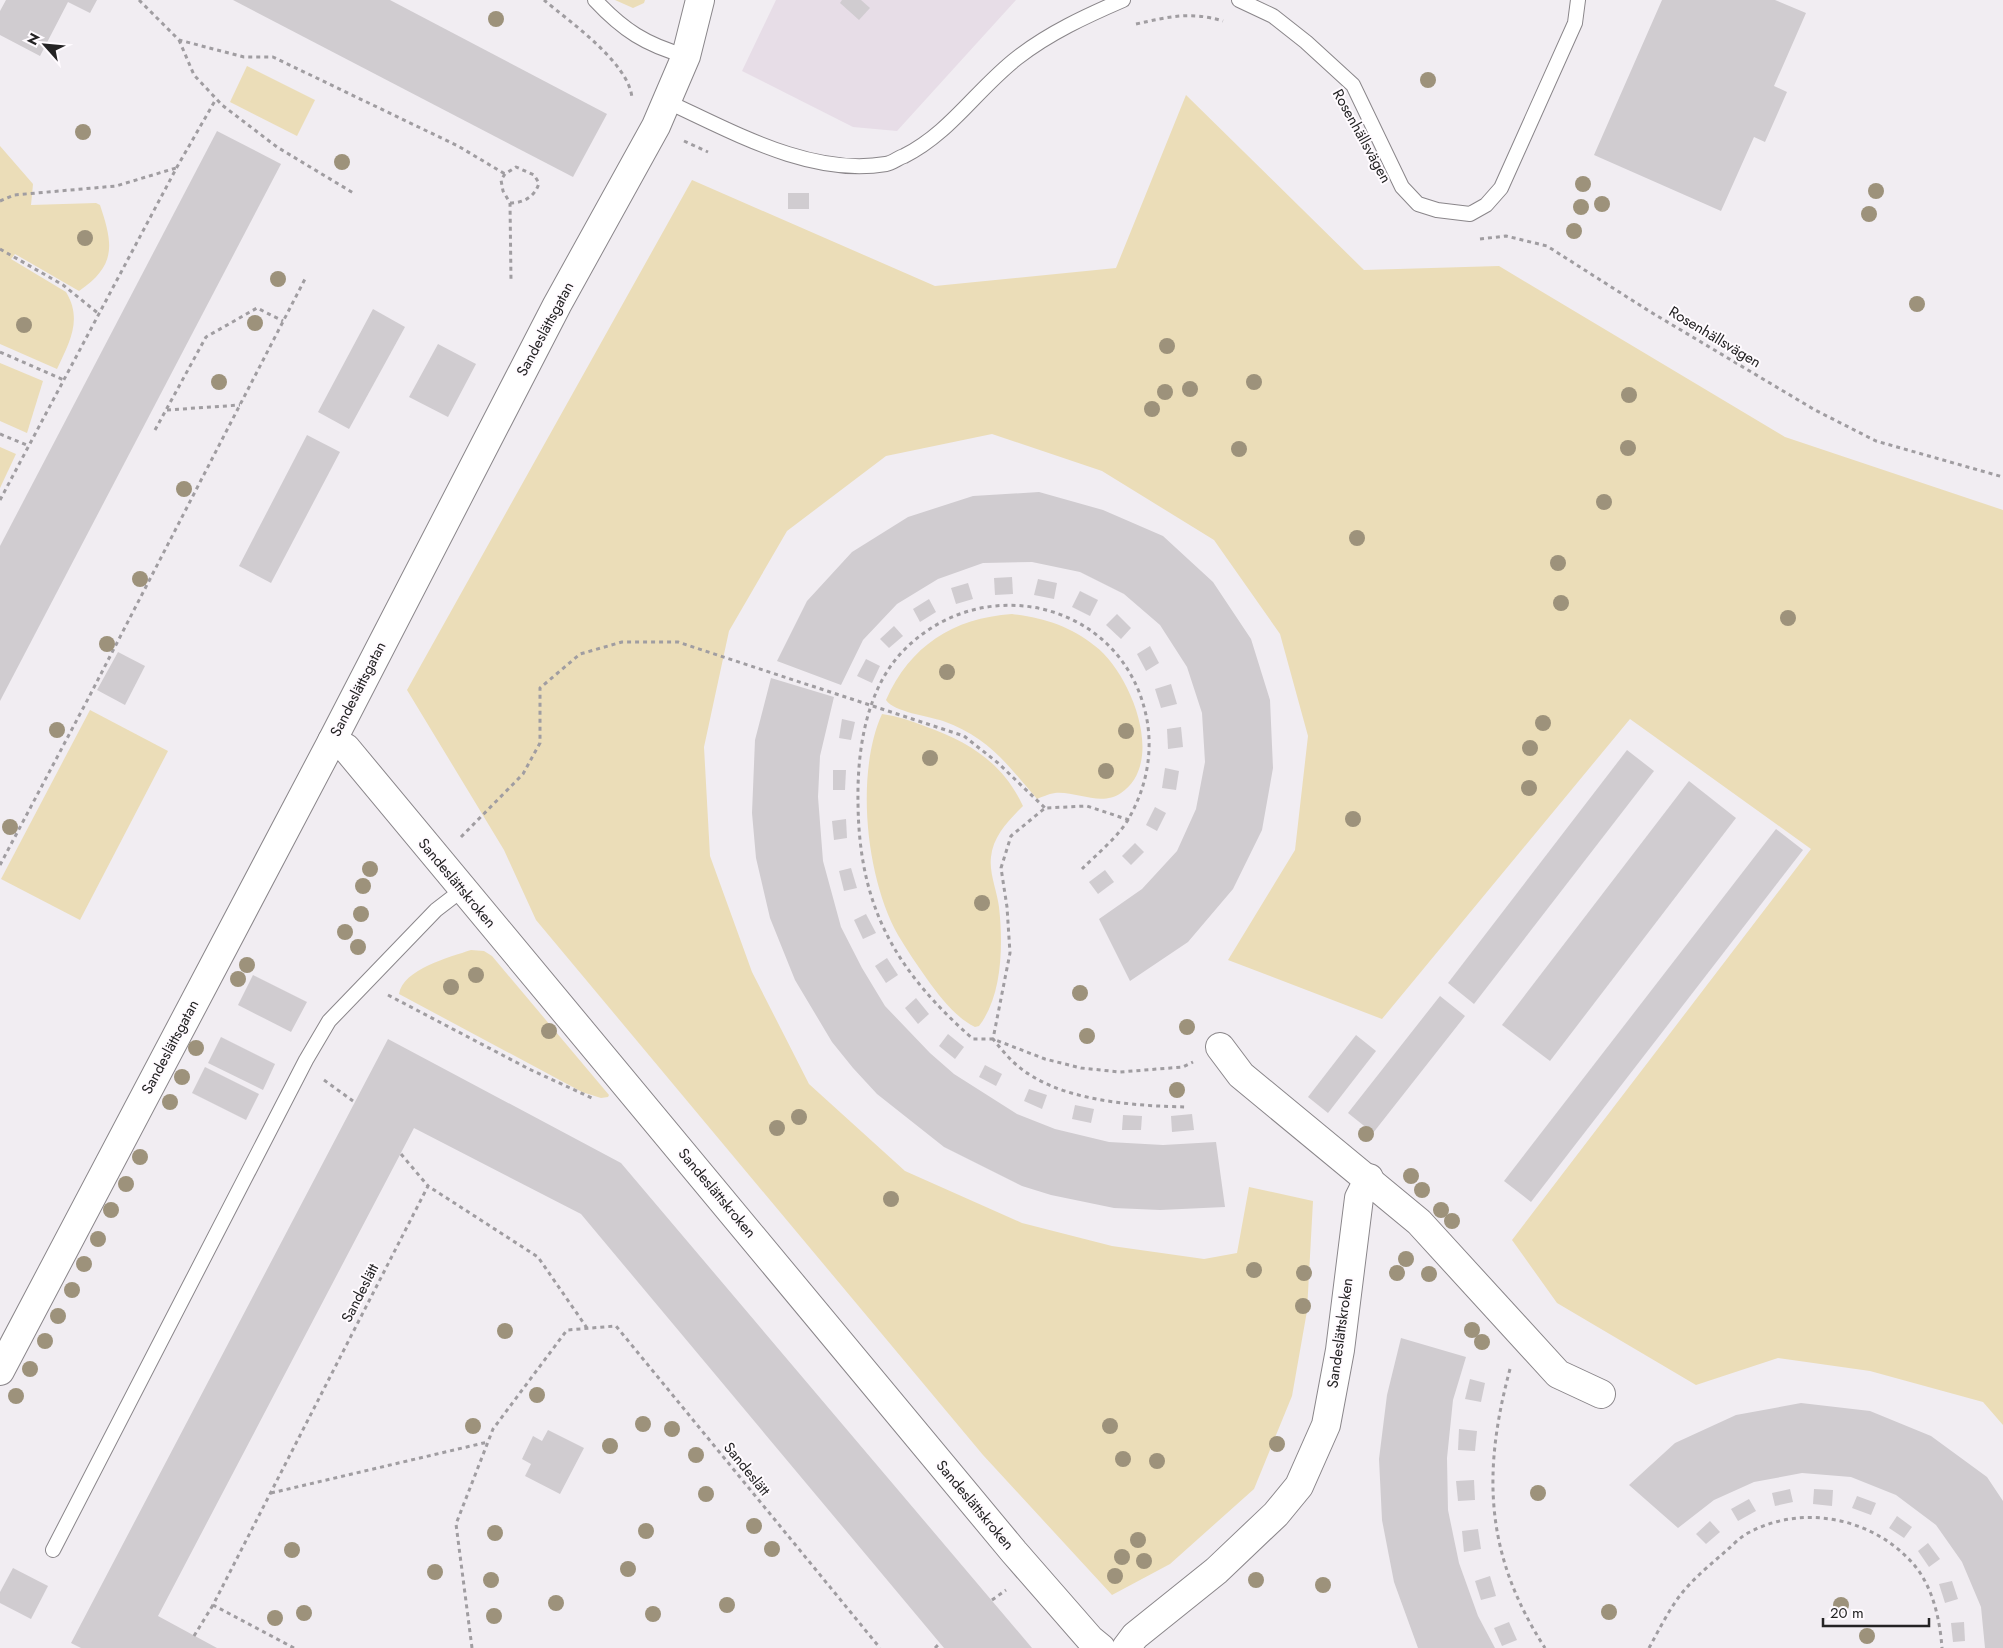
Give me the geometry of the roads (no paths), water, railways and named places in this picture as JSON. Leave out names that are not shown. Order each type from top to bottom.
[{"type":"street","name":"Sandeslättsgatan","points":[[0,1371],[332,742],[557,305],[656,126],[668,102],[686,56],[700,0]]},
{"type":"street","name":"Sandeslättskroken","points":[[332,742],[346,748],[462,890],[639,1099],[1014,1552],[1090,1639],[1101,1648]]},
{"type":"street","points":[[1220,1046],[1241,1075],[1369,1178],[1419,1222],[1558,1374],[1601,1394]]},
{"type":"street","name":"Sandeslättskroken","points":[[1126,1648],[1135,1636],[1223,1564],[1276,1514],[1299,1486],[1326,1425],[1340,1350],[1359,1198],[1369,1178]]},
{"type":"lane","points":[[595,0],[638,38],[658,48],[686,56]]},
{"type":"lane","points":[[668,102],[767,148],[810,160],[849,165],[887,164],[921,148],[947,128],[990,81],[1018,58],[1082,18],[1123,0]]},
{"type":"lane","points":[[1239,0],[1273,16],[1306,42],[1353,84],[1402,187],[1418,204],[1437,210],[1470,214],[1486,205],[1501,188],[1574,23],[1578,0]]},
{"type":"lane","points":[[53,1550],[306,1060],[329,1021],[436,910],[462,890]]}]
